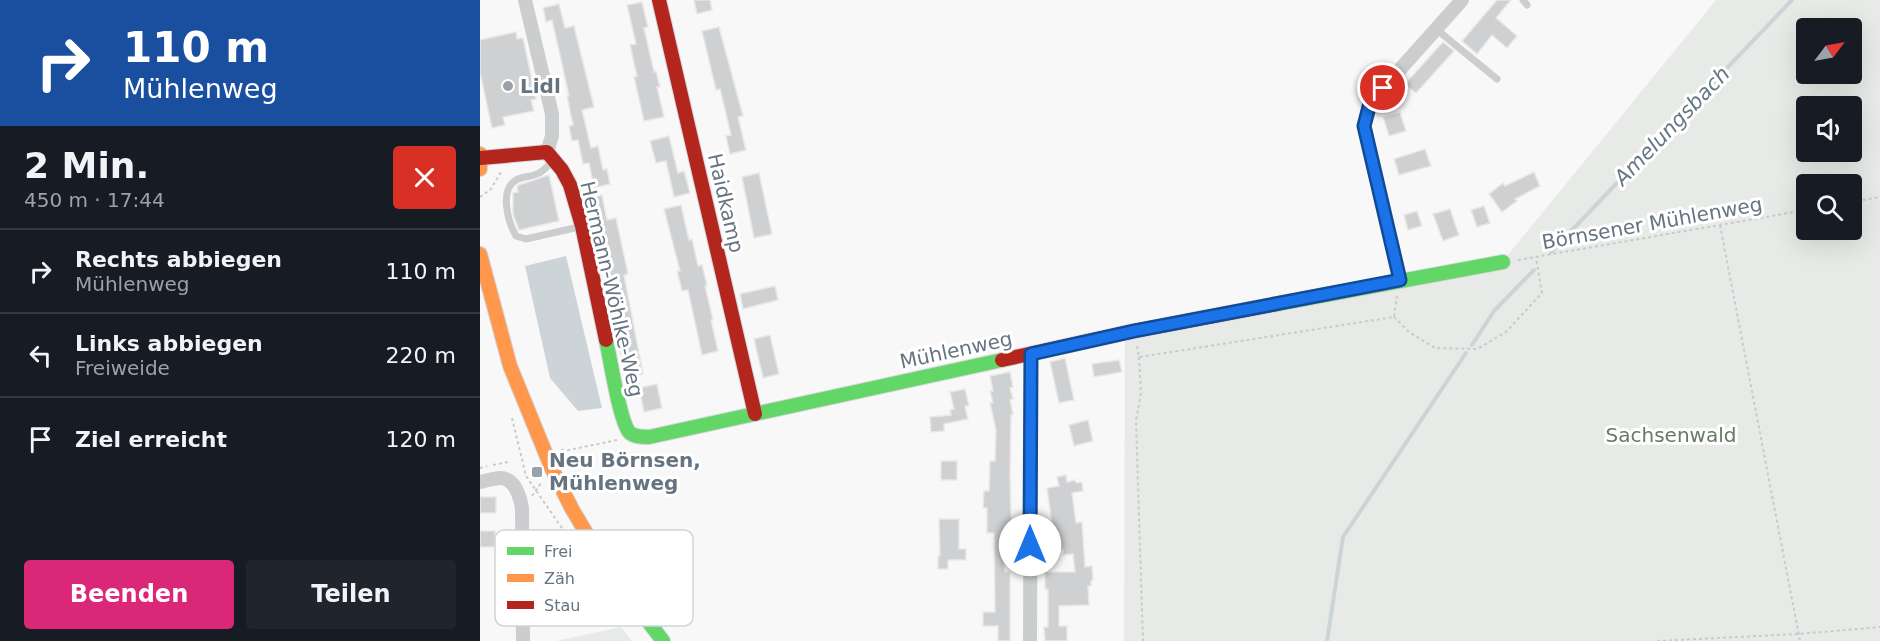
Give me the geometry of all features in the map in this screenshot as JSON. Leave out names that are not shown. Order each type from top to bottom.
[{"type":"street","points":[[480,160],[551,155],[552,114],[525,0]]},
{"type":"street","name":"Haidkamp","points":[[659,0],[755,414]]},
{"type":"street","points":[[1400,280],[1364,126],[1370,103],[1462,0]]},
{"type":"street","name":"Hermann-Wöhlke-Weg","points":[[551,155],[570,185],[582,226],[623,421],[630,433]]},
{"type":"street","points":[[480,254],[510,366],[552,469],[584,530]]},
{"type":"street","name":"Mühlenweg","points":[[630,433],[640,437],[649,437],[1134,331],[1503,262]]},
{"type":"street","points":[[1030,641],[1031,354]]},
{"type":"street","points":[[480,482],[501,478],[512,484],[520,498],[522,530]]},
{"type":"street","points":[[523,626],[523,641]]},
{"type":"street","points":[[652,626],[663,641]]},
{"type":"lane","points":[[1436,29],[1497,79]]},
{"type":"lane","points":[[551,155],[540,173],[518,179],[508,190],[506,200],[513,230],[516,236],[526,239],[582,226]]},
{"type":"path","points":[[480,197],[491,189],[499,173],[507,166]]},
{"type":"path","points":[[1862,200],[1880,197]]},
{"type":"path","name":"Börnsener Mühlenweg","points":[[1503,262],[1796,212]]},
{"type":"path","points":[[1720,225],[1800,641]]},
{"type":"path","points":[[1394,317],[1409,332],[1435,348],[1477,349],[1506,332],[1542,293],[1535,256]]},
{"type":"path","points":[[1394,317],[1400,280]]},
{"type":"path","points":[[1139,357],[1394,317]]},
{"type":"path","points":[[1134,331],[1139,357],[1141,393],[1136,421],[1143,641]]},
{"type":"path","points":[[560,448],[564,451],[572,451],[622,439],[630,433]]},
{"type":"path","points":[[1657,641],[1798,634],[1880,627]]},
{"type":"green space","name":"Sachsenwald","points":[[1716,0],[1880,0],[1880,641],[1124,641],[1125,339],[1507,256]]},
{"type":"green space","points":[[621,627],[632,641],[556,641]]},
{"type":"shaded area","points":[[566,256],[602,408],[578,411],[550,378],[525,266]]},
{"type":"building","points":[[694,0],[710,0],[712,10],[697,14]]},
{"type":"building","points":[[1497,0],[1511,0],[1496,18],[1517,36],[1507,48],[1492,35],[1477,54],[1462,41]]},
{"type":"building","points":[[642,2],[648,27],[644,28],[654,72],[656,71],[660,87],[657,87],[664,117],[644,121],[634,77],[637,76],[630,45],[636,44],[627,5]]},
{"type":"building","points":[[559,4],[565,28],[574,26],[594,107],[582,110],[591,148],[598,146],[603,170],[607,169],[610,184],[594,188],[589,163],[583,164],[578,140],[572,141],[569,126],[573,125],[567,96],[569,96],[552,20],[546,22],[543,8]]},
{"type":"building","points":[[719,27],[743,116],[738,117],[746,150],[730,154],[726,136],[731,135],[720,89],[716,90],[702,31]]},
{"type":"building","name":"Lidl","points":[[516,32],[517,39],[523,38],[536,99],[531,100],[534,111],[503,117],[505,125],[492,128],[480,72],[480,40]]},
{"type":"building","points":[[1443,42],[1454,51],[1416,93],[1405,84]]},
{"type":"building","points":[[1400,112],[1406,131],[1389,136],[1383,117]]},
{"type":"building","points":[[669,136],[678,173],[684,171],[690,193],[674,197],[666,161],[656,163],[650,141]]},
{"type":"building","points":[[1425,149],[1431,166],[1399,175],[1394,159]]},
{"type":"building","points":[[1534,172],[1540,186],[1515,199],[1517,201],[1502,212],[1489,194],[1503,183],[1505,186]]},
{"type":"building","points":[[759,173],[772,234],[754,238],[742,177]]},
{"type":"building","points":[[549,175],[559,221],[519,230],[513,214],[513,193],[518,192],[519,185]]},
{"type":"building","points":[[602,195],[607,220],[616,218],[628,274],[624,275],[643,374],[626,378],[614,321],[617,320],[608,279],[605,279],[593,211],[590,212],[587,199]]},
{"type":"building","points":[[681,205],[698,266],[702,265],[718,351],[702,355],[688,290],[682,291],[677,271],[680,271],[664,209]]},
{"type":"building","points":[[1484,206],[1490,223],[1477,227],[1471,210]]},
{"type":"building","points":[[1450,209],[1459,235],[1443,241],[1433,214]]},
{"type":"building","points":[[1417,211],[1422,226],[1408,230],[1404,215]]},
{"type":"building","points":[[775,286],[778,300],[743,309],[740,294]]},
{"type":"building","points":[[770,335],[779,374],[763,378],[754,339]]},
{"type":"building","points":[[1065,358],[1074,400],[1059,403],[1050,362]]},
{"type":"building","points":[[1119,360],[1122,372],[1094,377],[1092,364]]},
{"type":"building","points":[[1010,372],[1013,387],[1010,388],[1013,399],[1010,400],[1013,414],[1011,415],[1010,475],[1012,559],[1004,559],[1005,572],[1010,572],[1010,641],[998,641],[998,626],[983,626],[983,612],[995,612],[995,605],[994,533],[987,533],[987,508],[983,508],[984,491],[989,491],[990,461],[995,461],[996,430],[990,403],[993,403],[990,391],[993,391],[990,376]]},
{"type":"building","points":[[657,384],[662,408],[644,412],[639,388]]},
{"type":"building","points":[[965,389],[969,406],[965,406],[968,419],[944,424],[944,431],[931,432],[930,417],[951,415],[950,410],[954,409],[950,392]]},
{"type":"building","points":[[1088,420],[1093,441],[1074,446],[1069,425]]},
{"type":"building","points":[[941,461],[957,461],[957,480],[941,480]]},
{"type":"building","points":[[1066,475],[1067,482],[1075,480],[1076,483],[1082,482],[1083,491],[1072,493],[1076,523],[1082,522],[1085,567],[1092,566],[1093,580],[1091,586],[1088,586],[1089,605],[1059,606],[1059,626],[1067,626],[1067,641],[1045,641],[1044,627],[1048,627],[1048,589],[1045,589],[1045,572],[1075,572],[1073,554],[1063,555],[1063,549],[1049,550],[1048,538],[1054,538],[1047,488],[1059,486],[1057,477]]},
{"type":"building","points":[[480,497],[496,497],[496,513],[480,513]]},
{"type":"building","points":[[939,519],[959,519],[959,549],[966,549],[966,560],[948,560],[948,569],[938,569]]},
{"type":"building","points":[[480,531],[495,531],[495,547],[480,547]]},
{"type":"waterway","name":"Amelungsbach","points":[[1551,252],[1792,0]]},
{"type":"waterway","name":"Amelungsbach","points":[[1472,345],[1494,311],[1534,270]]},
{"type":"waterway","name":"Amelungsbach","points":[[1327,641],[1343,537],[1466,353]]},
{"type":"traffic: fast","points":[[1277,304],[1503,262]]},
{"type":"traffic: fast","points":[[606,340],[626,427],[630,433],[644,437],[1002,360]]},
{"type":"traffic: fast","points":[[652,626],[663,641]]},
{"type":"traffic: slow","points":[[480,154],[480,169]]},
{"type":"traffic: slow","points":[[480,254],[510,366],[552,469],[584,530]]},
{"type":"traffic: jam","points":[[659,0],[755,414]]},
{"type":"traffic: jam","points":[[481,158],[547,152],[562,170],[570,185],[582,226],[606,340]]},
{"type":"traffic: jam","points":[[1002,360],[1134,331],[1277,304]]},
{"type":"place","name":"Lidl","points":[[508,86]]},
{"type":"place","name":"Neu Börnsen, Mühlenweg","points":[[537,472]]},
{"type":"route","points":[[1030,545],[1031,354],[1134,331],[1400,280],[1364,126],[1370,103],[1383,88]]}]
